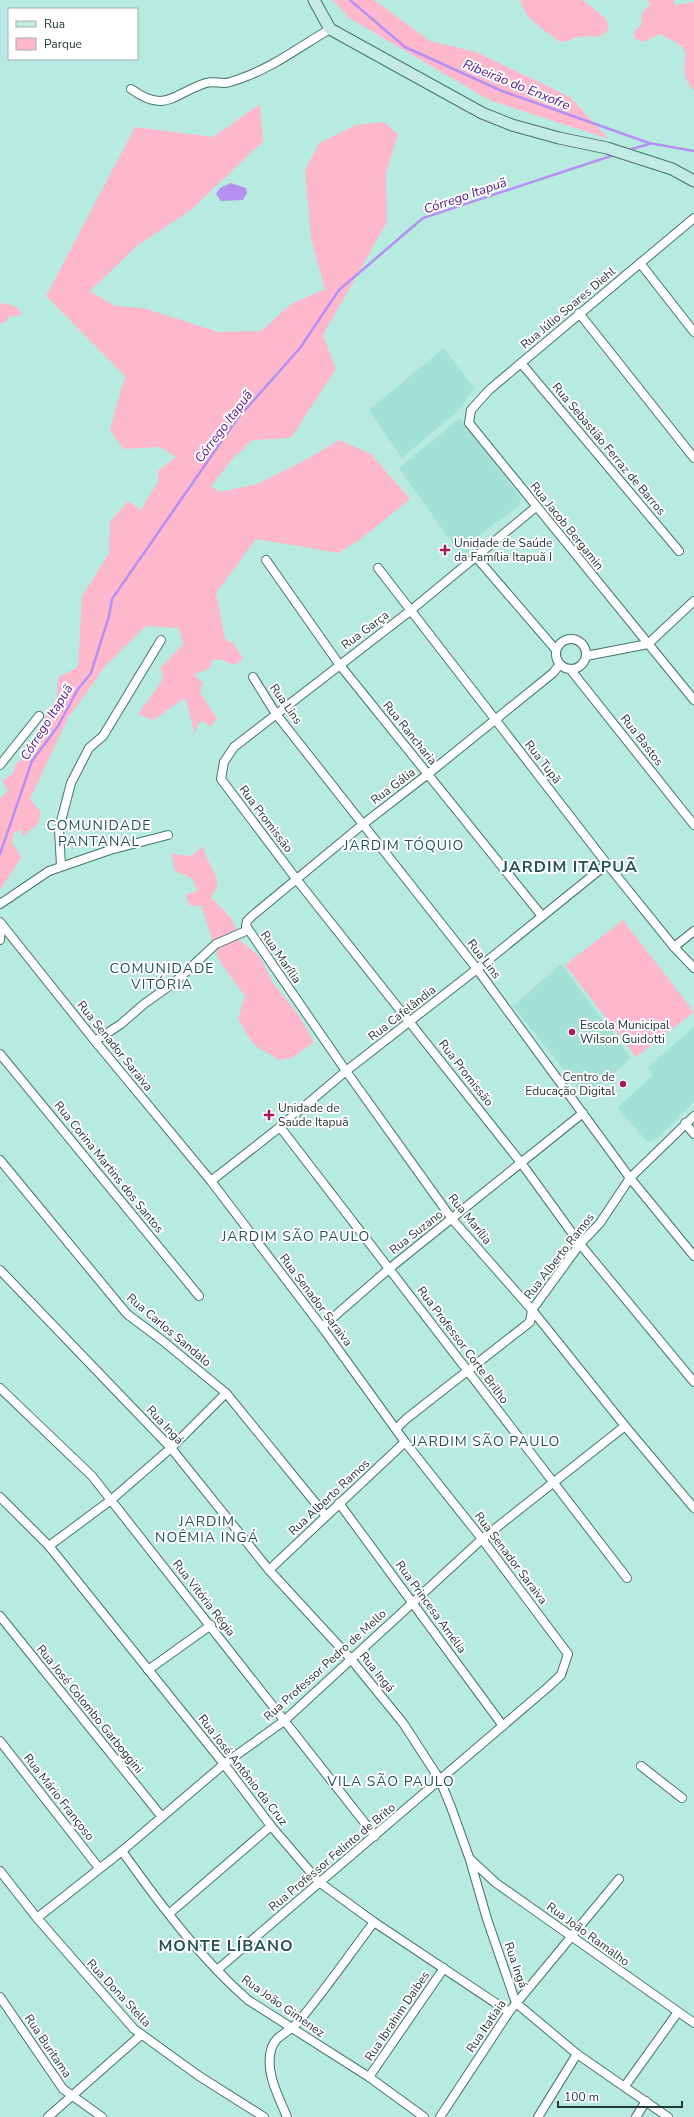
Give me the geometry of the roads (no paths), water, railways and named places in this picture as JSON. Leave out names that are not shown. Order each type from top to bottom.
[{"type":"street","points":[[314,0],[330,29],[488,115],[512,125],[559,138],[607,148],[672,169],[694,181]]},
{"type":"street","points":[[131,89],[145,99],[157,102],[172,99],[189,88],[208,82],[226,83],[243,78],[291,54],[330,29]]},
{"type":"street","name":"Rua Júlio Soares Diehl","points":[[469,423],[471,410],[476,402],[579,313],[694,218]]},
{"type":"street","points":[[640,263],[694,332]]},
{"type":"street","points":[[579,313],[694,458]]},
{"type":"street","name":"Rua Sebastião Ferraz de Barros","points":[[521,363],[679,551]]},
{"type":"street","name":"Rua Jacob Bergamin","points":[[469,423],[694,700]]},
{"type":"street","name":"Rua Garça","points":[[221,779],[224,762],[228,753],[339,664],[410,611],[536,507]]},
{"type":"street","points":[[476,558],[556,650],[557,659],[560,664],[570,669],[579,667],[586,656],[583,644],[575,639],[565,640],[556,650]]},
{"type":"street","name":"Rua Rancharia","points":[[266,560],[339,664],[542,916]]},
{"type":"street","name":"Rua Tupã","points":[[378,568],[607,864],[674,947],[694,968]]},
{"type":"street","points":[[586,656],[648,644],[694,600]]},
{"type":"street","points":[[61,866],[59,829],[71,783],[88,748],[103,736],[161,640]]},
{"type":"street","name":"Rua Gália","points":[[248,930],[247,921],[362,824],[496,720],[553,673],[560,664]]},
{"type":"street","name":"Rua Bastos","points":[[570,669],[694,825]]},
{"type":"street","name":"Rua Lins","points":[[253,677],[276,714],[477,969],[630,1178],[694,1256]]},
{"type":"street","points":[[0,765],[39,716]]},
{"type":"street","name":"Rua Promissão","points":[[221,779],[297,880],[522,1164],[580,1244],[694,1382]]},
{"type":"street","points":[[0,904],[26,884],[61,866],[110,850],[168,835]]},
{"type":"street","name":"Rua Cafelândia","points":[[211,1181],[280,1127],[346,1071],[477,969],[607,864]]},
{"type":"street","points":[[0,940],[1,923]]},
{"type":"street","name":"Rua Senador Saraiva","points":[[1,923],[95,1041],[211,1181],[397,1428],[404,1442],[482,1539],[568,1654],[566,1663]]},
{"type":"street","points":[[95,1041],[121,1024],[144,1004],[175,982],[216,944],[248,930]]},
{"type":"street","name":"Rua Marília","points":[[248,930],[346,1071],[452,1219],[532,1310],[625,1426],[694,1508]]},
{"type":"street","points":[[674,947],[694,931]]},
{"type":"street","name":"Rua Corina Martins dos Santos","points":[[0,1054],[199,1296]]},
{"type":"street","name":"Rua Suzano","points":[[322,1327],[390,1268],[522,1164],[583,1113]]},
{"type":"street","name":"Rua Alberto Ramos","points":[[397,1428],[406,1419],[530,1322],[532,1310],[580,1244],[600,1223],[630,1178],[685,1123],[694,1116]]},
{"type":"street","points":[[685,1123],[694,1134]]},
{"type":"street","name":"Rua Professor Corte Brilho","points":[[280,1127],[390,1268],[627,1578]]},
{"type":"street","name":"Rua Carlos Sandalo","points":[[0,1160],[127,1314],[164,1341],[226,1393],[326,1516]]},
{"type":"street","name":"Rua Ingá","points":[[0,1270],[171,1448],[269,1570],[350,1658],[403,1723],[440,1780],[470,1860],[487,1919],[516,2003],[577,2054],[668,2117]]},
{"type":"street","name":"Rua Vitória Régia","points":[[0,1388],[92,1476],[211,1625],[375,1836]]},
{"type":"street","points":[[49,1546],[111,1500],[171,1448],[226,1393]]},
{"type":"street","name":"Rua Professor Pedro de Mello","points":[[37,1918],[122,1851],[224,1764],[284,1720],[350,1658],[482,1539],[625,1426]]},
{"type":"street","name":"Rua Alberto Ramos","points":[[269,1570],[404,1442]]},
{"type":"street","name":"Rua José Antônio da Cruz","points":[[0,1497],[49,1546],[224,1764],[271,1826],[319,1882],[374,1922],[509,2012]]},
{"type":"street","name":"Rua Princesa Amélia","points":[[339,1503],[504,1726]]},
{"type":"street","name":"Rua José Colombo Garboggini","points":[[0,1616],[162,1817]]},
{"type":"street","points":[[148,1670],[211,1625]]},
{"type":"street","name":"Rua Professor Felinto de Brito","points":[[217,1970],[504,1726],[561,1675],[566,1663]]},
{"type":"street","name":"Rua Mário Françoso","points":[[0,1741],[99,1868]]},
{"type":"street","points":[[641,1766],[682,1798]]},
{"type":"street","points":[[170,1913],[271,1826]]},
{"type":"street","name":"Rua João Gimenez","points":[[122,1851],[217,1970],[248,2000],[369,2077],[424,2117]]},
{"type":"street","name":"Rua João Ramalho","points":[[470,1860],[496,1884],[694,2023]]},
{"type":"street","name":"Rua Dona Stella","points":[[0,1871],[37,1918],[123,2018],[141,2035],[199,2076],[264,2117]]},
{"type":"street","name":"Rua Itatiaia","points":[[440,2117],[509,2012],[619,1879]]},
{"type":"street","points":[[287,2117],[273,2082],[269,2065],[271,2050],[276,2039],[283,2033],[293,2029],[374,1922]]},
{"type":"street","name":"Rua Ibrahim Daibes","points":[[369,2077],[444,1968]]},
{"type":"street","name":"Rua Buritama","points":[[0,1997],[53,2078],[71,2097],[102,2117]]},
{"type":"street","points":[[625,2086],[678,2012]]},
{"type":"street","points":[[48,2117],[141,2035]]},
{"type":"street","points":[[538,2117],[577,2054]]},
{"type":"street","points":[[636,2117],[646,2101]]},
{"type":"waterway","name":"Ribeirão do Enxofre","points":[[350,0],[405,47],[502,91],[649,143],[694,151]]},
{"type":"waterway","name":"Córrego Itapuã","points":[[632,149],[649,144]]},
{"type":"waterway","name":"Córrego Itapuã","points":[[0,854],[32,761],[58,726],[78,689],[91,673],[109,616],[112,599],[237,419],[300,348],[339,290],[423,218],[611,156]]},
{"type":"place","name":"Unidade de Saúde da Família Itapuã I","points":[[445,550]]},
{"type":"place","name":"Escola Municipal Wilson Guidotti","points":[[572,1032]]},
{"type":"place","name":"Centro de Educação Digital","points":[[623,1084]]},
{"type":"place","name":"Unidade de Saúde Itapuã","points":[[269,1115]]},
{"type":"district","name":"COMUNIDADE PANTANAL","points":[[99,834]]},
{"type":"district","name":"JARDIM TÓQUIO","points":[[404,845]]},
{"type":"district","name":"JARDIM ITAPUÃ","points":[[570,866]]},
{"type":"district","name":"COMUNIDADE VITÓRIA","points":[[162,976]]},
{"type":"district","name":"JARDIM SÃO PAULO","points":[[296,1236]]},
{"type":"district","name":"JARDIM SÃO PAULO","points":[[486,1441]]},
{"type":"district","name":"JARDIM NOÊMIA INGÁ","points":[[207,1530]]},
{"type":"district","name":"VILA SÃO PAULO","points":[[391,1781]]},
{"type":"district","name":"MONTE LÍBANO","points":[[226,1945]]}]
